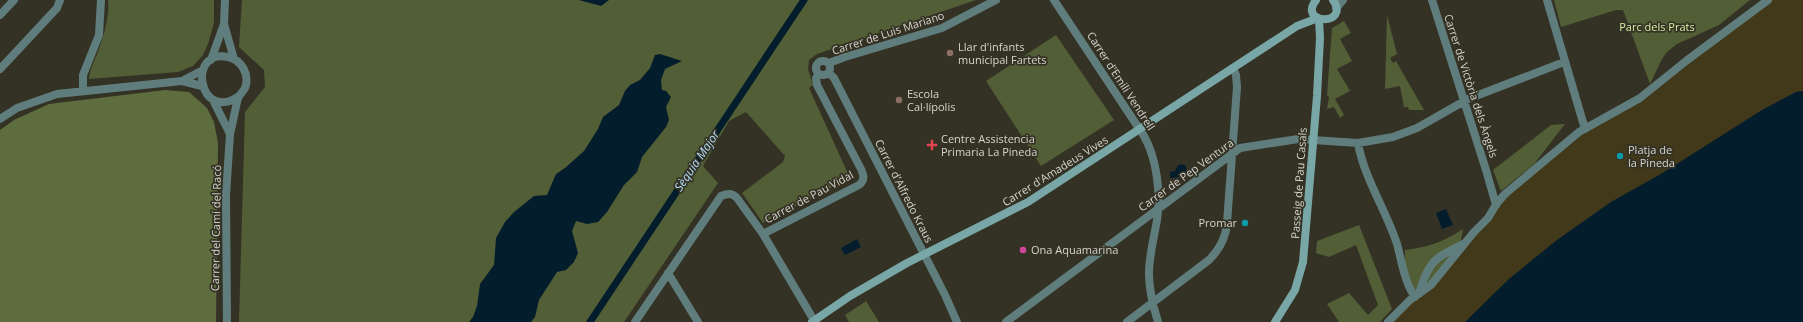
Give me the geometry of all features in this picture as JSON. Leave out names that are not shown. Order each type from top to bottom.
[{"type":"street","points":[[0,15],[14,0]]},
{"type":"street","points":[[0,69],[57,8],[60,0]]},
{"type":"street","points":[[83,91],[83,75],[99,35],[101,0]]},
{"type":"street","points":[[182,81],[203,70],[212,60],[224,24],[225,0]]},
{"type":"street","name":"Carrer de Luis Mariano","points":[[830,64],[845,57],[942,28],[996,0]]},
{"type":"street","name":"Carrer d'Emili Vendrell","points":[[1054,0],[1148,143],[1154,165],[1158,208],[1149,267],[1152,303],[1158,322]]},
{"type":"street","name":"Carrer d'Amadeus Vives","points":[[1304,22],[1316,0]]},
{"type":"street","points":[[1334,2],[1343,0]]},
{"type":"street","name":"Carrer de Victòria dels Àngels","points":[[1432,0],[1465,101],[1496,205]]},
{"type":"street","points":[[1547,0],[1564,62],[1585,129]]},
{"type":"street","points":[[1388,322],[1417,295],[1431,285],[1488,218],[1505,194],[1585,129],[1640,98],[1686,61],[1768,0]]},
{"type":"street","name":"Passeig de Pau Casals","points":[[1319,34],[1335,14],[1334,2]]},
{"type":"street","points":[[1312,9],[1318,18]]},
{"type":"street","name":"Carrer d'Amadeus Vives","points":[[814,321],[873,283],[924,254],[1020,207],[1304,22],[1318,18],[1326,20],[1330,19]]},
{"type":"street","name":"Passeig de Pau Casals","points":[[1275,322],[1290,300],[1301,271],[1305,251],[1314,139],[1319,34],[1318,18]]},
{"type":"street","points":[[1304,22],[1314,25],[1319,34]]},
{"type":"street","points":[[224,24],[234,59]]},
{"type":"street","points":[[212,60],[223,56],[234,59],[243,67],[246,77],[245,87],[239,96],[224,102],[213,100]]},
{"type":"street","points":[[826,60],[830,64],[831,68],[829,73],[824,75],[819,74],[816,68],[818,62],[826,60]]},
{"type":"street","name":"Carrer de Pep Ventura","points":[[1006,322],[1233,152],[1246,146],[1298,139],[1358,143],[1384,139],[1410,131],[1465,101],[1564,62]]},
{"type":"street","points":[[1127,322],[1209,260],[1220,246],[1227,227],[1233,152],[1237,82],[1233,68]]},
{"type":"street","points":[[203,70],[201,78],[204,92],[213,100],[230,134]]},
{"type":"street","name":"Carrer d'Alfredo Kraus","points":[[829,73],[834,78],[957,322]]},
{"type":"street","name":"Carrer de Pau Vidal","points":[[763,234],[859,185],[864,179],[861,169],[818,85],[816,78],[819,74]]},
{"type":"street","points":[[0,119],[17,108],[56,94],[182,81],[202,86]]},
{"type":"street","name":"Carrer del Camí del Racó","points":[[227,322],[226,195],[230,134],[239,96]]},
{"type":"street","points":[[1358,143],[1362,158],[1397,244],[1401,264],[1417,295]]},
{"type":"street","points":[[635,322],[721,196],[726,194],[733,194],[763,234],[814,321]]},
{"type":"street","points":[[1417,295],[1431,263],[1437,257],[1466,243]]},
{"type":"street","points":[[668,273],[698,322]]},
{"type":"green space","points":[[108,0],[214,0],[214,23],[203,55],[193,66],[178,72],[89,79],[106,25]]},
{"type":"green space","points":[[242,0],[976,0],[817,54],[809,60],[808,69],[813,85],[809,88],[850,178],[763,223],[742,193],[783,162],[785,156],[746,112],[729,121],[703,166],[718,183],[624,322],[239,322],[245,112],[265,87],[264,70],[239,47]]},
{"type":"green space","name":"Parc dels Prats","points":[[1554,0],[1750,0],[1719,25],[1677,44],[1667,52],[1650,84],[1623,10],[1616,10],[1561,27]]},
{"type":"green space","points":[[1387,15],[1397,54],[1390,58],[1393,63],[1396,61],[1424,110],[1409,110],[1408,107],[1404,107],[1400,86],[1385,89]]},
{"type":"green space","points":[[1344,21],[1351,33],[1340,39],[1352,61],[1337,69],[1350,91],[1335,99],[1344,115],[1340,118],[1334,107],[1327,109],[1329,97],[1327,95],[1332,28]]},
{"type":"green space","points":[[1056,35],[1114,120],[1041,166],[986,81]]},
{"type":"green space","points":[[165,90],[189,92],[207,108],[214,122],[218,143],[216,322],[0,322],[0,130],[14,120],[49,104]]},
{"type":"green space","points":[[1565,124],[1534,164],[1501,191],[1493,170],[1551,125]]},
{"type":"green space","points":[[1359,225],[1392,309],[1380,322],[1339,322],[1327,304],[1349,293],[1368,315],[1378,305],[1356,245],[1329,257],[1316,253],[1317,241]]},
{"type":"green space","points":[[1463,229],[1460,245],[1434,278],[1415,291],[1405,268],[1405,250],[1436,243]]},
{"type":"green space","points":[[866,301],[879,322],[849,322],[845,315]]},
{"type":"sand","name":"Platja de la Pineda","points":[[1768,0],[1803,0],[1803,91],[1796,92],[1762,110],[1661,174],[1611,202],[1557,240],[1509,279],[1465,322],[1388,322],[1431,285],[1497,203],[1579,132],[1640,98]]},
{"type":"water","points":[[579,0],[609,0],[601,6]]},
{"type":"water","points":[[660,54],[682,61],[665,69],[661,80],[662,90],[666,91],[671,97],[666,107],[669,120],[666,127],[642,157],[637,172],[624,185],[607,212],[598,222],[587,224],[576,221],[572,231],[578,253],[574,262],[566,270],[557,272],[539,300],[535,317],[531,322],[469,322],[473,317],[477,306],[480,284],[494,265],[496,238],[505,222],[514,212],[534,196],[547,195],[556,174],[584,151],[598,129],[603,117],[619,105],[625,91],[630,85],[640,80],[650,68],[655,55]]},
{"type":"water","points":[[1803,91],[1803,322],[1465,322],[1509,279],[1557,240],[1611,202],[1661,174],[1762,110],[1796,92]]},
{"type":"water","points":[[1182,164],[1186,166],[1187,173],[1179,177],[1170,178],[1170,172],[1175,171],[1178,165]]},
{"type":"water","points":[[1446,209],[1453,225],[1442,229],[1436,213]]},
{"type":"water","points":[[857,239],[861,247],[845,255],[841,248]]},
{"type":"waterway","name":"Sèquia Major","points":[[590,322],[804,0]]},
{"type":"place","name":"Llar d'infants municipal Fartets","points":[[950,53]]},
{"type":"place","name":"Escola Cal·lípolis","points":[[899,100]]},
{"type":"place","name":"Centre Assistencia Primaria La Pineda","points":[[932,145]]},
{"type":"place","name":"Platja de la Pineda","points":[[1620,156]]},
{"type":"place","name":"Promar","points":[[1245,223]]},
{"type":"place","name":"Ona Aquamarina","points":[[1023,250]]}]
